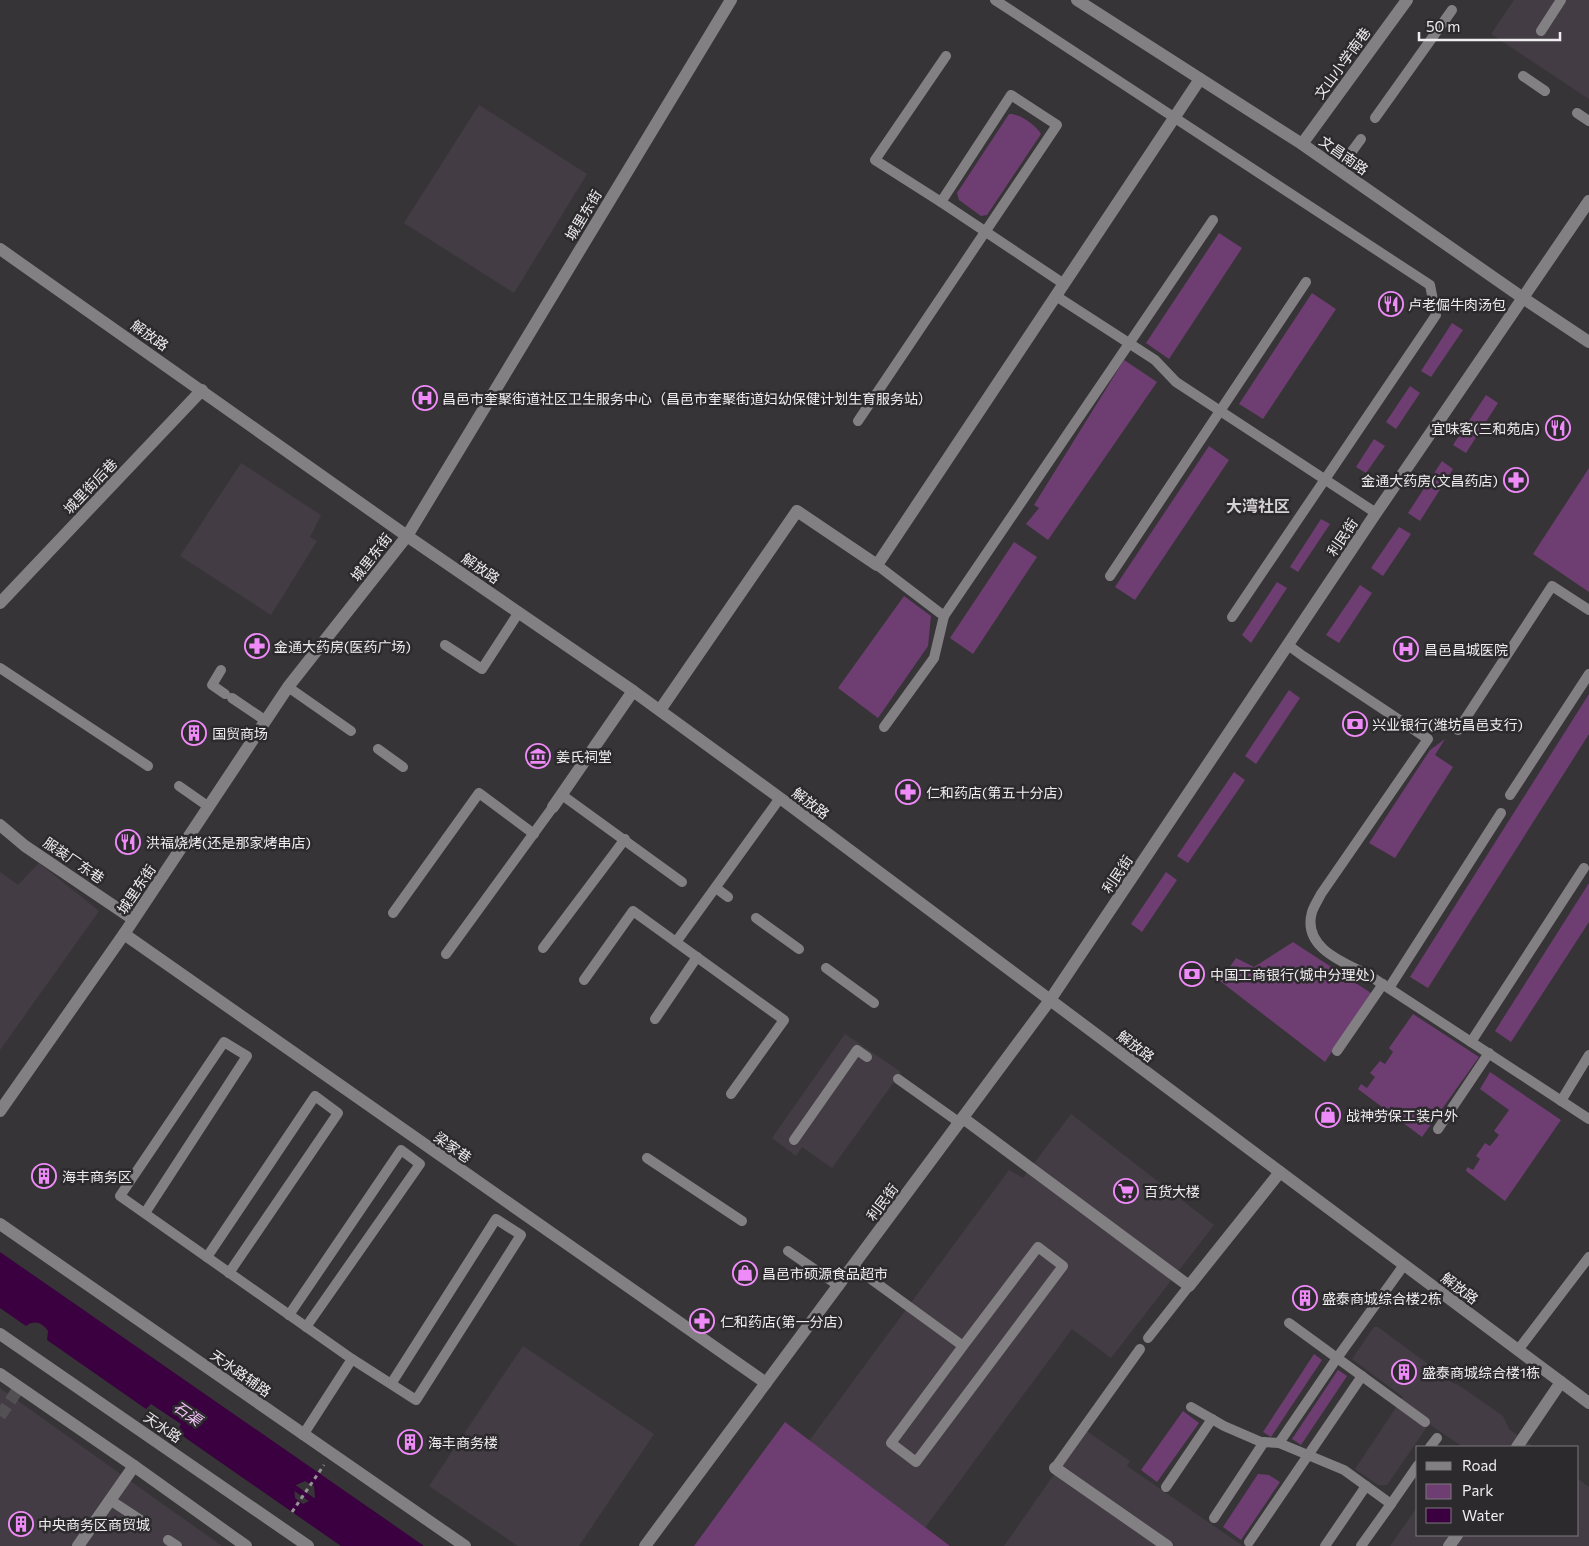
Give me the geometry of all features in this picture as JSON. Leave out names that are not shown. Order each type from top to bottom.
[{"type":"street","name":"城里东街","points":[[0,1111],[124,934],[288,687],[407,536],[731,0]]},
{"type":"street","name":"文昌南路","points":[[1077,0],[1302,144],[1589,342]]},
{"type":"street","name":"文山小学南巷","points":[[1302,144],[1407,0]]},
{"type":"street","points":[[660,710],[798,512],[877,565],[1200,79]]},
{"type":"street","name":"利民街","points":[[645,1546],[1050,1000],[1376,513],[1589,201]]},
{"type":"street","name":"解放路","points":[[0,249],[407,536],[660,710],[1589,1403]]},
{"type":"street","name":"城里街后巷","points":[[0,603],[202,390]]},
{"type":"street","points":[[554,807],[633,691]]},
{"type":"street","name":"服装厂东巷","points":[[0,824],[26,846],[133,919]]},
{"type":"street","name":"梁家巷","points":[[124,934],[766,1383]]},
{"type":"street","points":[[961,1121],[1189,1286],[1280,1172]]},
{"type":"street","name":"天水路辅路","points":[[0,1224],[465,1546]]},
{"type":"street","name":"天水路","points":[[0,1334],[308,1546]]},
{"type":"street","points":[[0,1374],[246,1546]]},
{"type":"street","points":[[1518,1446],[1562,1382]]},
{"type":"street","points":[[78,1546],[134,1466]]},
{"type":"street","points":[[1055,1468],[1167,1546]]},
{"type":"lane","points":[[995,0],[1430,285],[1436,315],[1232,617]]},
{"type":"lane","points":[[1540,31],[1561,0]]},
{"type":"lane","points":[[1375,118],[1452,10]]},
{"type":"lane","points":[[946,56],[875,160],[1064,284]]},
{"type":"lane","points":[[1523,76],[1545,91]]},
{"type":"lane","points":[[858,422],[1058,126],[1011,95],[941,202]]},
{"type":"lane","points":[[1578,114],[1589,121]]},
{"type":"lane","points":[[1339,169],[1360,139]]},
{"type":"lane","points":[[884,727],[934,658],[944,616],[1213,220]]},
{"type":"lane","points":[[1110,576],[1306,282]]},
{"type":"lane","points":[[1056,296],[1155,360],[1176,382],[1376,513]]},
{"type":"lane","points":[[877,565],[944,616]]},
{"type":"lane","points":[[1458,730],[1552,586],[1589,610]]},
{"type":"lane","points":[[445,645],[482,669],[519,612]]},
{"type":"lane","points":[[1288,645],[1428,739],[1321,894],[1312,912],[1310,930],[1322,949],[1343,963],[1367,974],[1386,986],[1589,1119]]},
{"type":"lane","points":[[0,668],[148,766]]},
{"type":"lane","points":[[221,670],[212,685],[266,721]]},
{"type":"lane","points":[[1510,795],[1589,674]]},
{"type":"lane","points":[[288,687],[351,731]]},
{"type":"lane","points":[[378,749],[403,766]]},
{"type":"lane","points":[[179,786],[209,806]]},
{"type":"lane","points":[[393,913],[478,793],[534,834]]},
{"type":"lane","points":[[562,795],[682,882]]},
{"type":"lane","points":[[676,942],[780,798]]},
{"type":"lane","points":[[446,954],[554,807]]},
{"type":"lane","points":[[1337,1051],[1386,986],[1501,813]]},
{"type":"lane","points":[[543,948],[625,839]]},
{"type":"lane","points":[[1471,1042],[1584,868]]},
{"type":"lane","points":[[716,888],[728,897]]},
{"type":"lane","points":[[584,980],[633,911],[784,1020],[730,1094]]},
{"type":"lane","points":[[756,918],[799,948]]},
{"type":"lane","points":[[655,1019],[697,957]]},
{"type":"lane","points":[[826,968],[874,1003]]},
{"type":"lane","points":[[145,1213],[247,1056],[224,1042],[120,1196],[352,1359],[391,1384],[416,1400],[521,1235],[496,1219],[391,1384]]},
{"type":"lane","points":[[794,1140],[857,1050],[867,1057]]},
{"type":"lane","points":[[1438,1129],[1489,1054]]},
{"type":"lane","points":[[1561,1100],[1589,1055]]},
{"type":"lane","points":[[898,1079],[961,1121]]},
{"type":"lane","points":[[207,1257],[315,1096],[338,1112],[230,1273]]},
{"type":"lane","points":[[289,1314],[401,1150],[420,1164],[306,1327]]},
{"type":"lane","points":[[648,1158],[742,1221]]},
{"type":"lane","points":[[1038,1247],[1063,1266],[916,1462],[891,1443],[963,1346],[1038,1247]]},
{"type":"lane","points":[[788,1251],[839,1286]]},
{"type":"lane","points":[[1518,1350],[1589,1257]]},
{"type":"lane","points":[[1279,1443],[1404,1265]]},
{"type":"lane","points":[[853,1266],[963,1346]]},
{"type":"lane","points":[[1148,1338],[1189,1286]]},
{"type":"lane","points":[[1289,1323],[1425,1422]]},
{"type":"lane","points":[[1055,1468],[1140,1349]]},
{"type":"lane","points":[[303,1435],[352,1359]]},
{"type":"lane","points":[[1249,1542],[1362,1376]]},
{"type":"lane","points":[[1191,1407],[1224,1426],[1264,1442],[1279,1443],[1344,1470],[1390,1504]]},
{"type":"lane","points":[[1166,1487],[1212,1419]]},
{"type":"lane","points":[[1431,1446],[1436,1438]]},
{"type":"lane","points":[[1214,1518],[1264,1442]]},
{"type":"lane","points":[[1361,1546],[1416,1468]]},
{"type":"lane","points":[[1325,1546],[1366,1486]]},
{"type":"lane","points":[[110,1500],[142,1521]]},
{"type":"path","points":[[292,1512],[331,1454]]},
{"type":"shaded area","points":[[1514,0],[1589,0],[1589,99],[1491,34]]},
{"type":"shaded area","points":[[479,105],[587,174],[514,293],[404,223]]},
{"type":"shaded area","points":[[241,463],[321,515],[310,537],[317,541],[271,615],[180,556]]},
{"type":"shaded area","points":[[39,863],[99,911],[0,1050],[0,872],[18,885]]},
{"type":"shaded area","points":[[845,1034],[901,1072],[832,1168],[802,1147],[796,1156],[772,1138]]},
{"type":"shaded area","points":[[1071,1114],[1214,1225],[1111,1358],[1072,1329],[925,1528],[809,1441],[1009,1170],[1023,1178]]},
{"type":"shaded area","points":[[1374,1327],[1378,1327],[1456,1385],[1503,1416],[1509,1429],[1533,1446],[1460,1446],[1429,1424],[1387,1485],[1378,1485],[1355,1469],[1403,1397],[1352,1359]]},
{"type":"shaded area","points":[[523,1346],[654,1434],[579,1546],[518,1546],[429,1486]]},
{"type":"shaded area","points":[[0,1388],[126,1478],[222,1546],[0,1546]]},
{"type":"shaded area","points":[[1085,1430],[1130,1461],[1127,1466],[1243,1546],[1004,1546]]},
{"type":"shaded area","points":[[1579,1480],[1589,1487],[1589,1546],[1390,1546],[1416,1509],[1416,1536],[1579,1536]]},
{"type":"green space","points":[[1009,114],[1018,115],[1027,120],[1041,134],[987,215],[981,216],[959,200],[957,193]]},
{"type":"green space","points":[[1219,233],[1242,248],[1169,359],[1146,343]]},
{"type":"green space","points":[[1312,293],[1336,309],[1263,419],[1239,404]]},
{"type":"green space","points":[[1452,323],[1463,330],[1431,377],[1421,371]]},
{"type":"green space","points":[[1124,360],[1157,382],[1048,540],[1026,524],[1039,508],[1034,505]]},
{"type":"green space","points":[[1410,386],[1420,393],[1396,429],[1386,422]]},
{"type":"green space","points":[[1486,395],[1498,403],[1466,453],[1453,445]]},
{"type":"green space","points":[[1374,439],[1385,446],[1366,473],[1356,467]]},
{"type":"green space","points":[[1209,446],[1229,460],[1135,600],[1115,587]]},
{"type":"green space","points":[[1442,461],[1453,469],[1420,521],[1408,513]]},
{"type":"green space","points":[[1589,468],[1589,592],[1533,554]]},
{"type":"green space","points":[[1321,519],[1330,524],[1298,572],[1290,567]]},
{"type":"green space","points":[[1399,527],[1411,534],[1383,576],[1371,568]]},
{"type":"green space","points":[[1014,542],[1037,557],[973,654],[950,638]]},
{"type":"green space","points":[[1277,582],[1287,588],[1251,643],[1242,635]]},
{"type":"green space","points":[[1360,585],[1372,593],[1339,643],[1326,635]]},
{"type":"green space","points":[[904,596],[931,616],[928,646],[878,718],[838,688]]},
{"type":"green space","points":[[1289,690],[1300,698],[1256,764],[1245,756]]},
{"type":"green space","points":[[1589,694],[1589,734],[1428,988],[1410,977]]},
{"type":"green space","points":[[1445,739],[1435,755],[1453,767],[1395,858],[1369,843],[1430,750]]},
{"type":"green space","points":[[1234,772],[1245,780],[1188,863],[1177,856]]},
{"type":"green space","points":[[1166,872],[1177,880],[1142,932],[1131,924]]},
{"type":"green space","points":[[1589,883],[1589,922],[1511,1042],[1495,1031]]},
{"type":"green space","points":[[1293,942],[1371,993],[1325,1062],[1220,981],[1236,958],[1254,967]]},
{"type":"green space","points":[[1413,1014],[1479,1057],[1422,1137],[1358,1089],[1361,1084],[1367,1088],[1375,1077],[1370,1073],[1380,1061],[1385,1064],[1393,1052],[1389,1048]]},
{"type":"green space","points":[[1490,1072],[1561,1120],[1505,1201],[1466,1171],[1467,1167],[1473,1170],[1480,1159],[1476,1156],[1485,1143],[1490,1146],[1499,1135],[1494,1131],[1509,1110],[1480,1089]]},
{"type":"green space","points":[[1314,1354],[1322,1360],[1271,1437],[1263,1432]]},
{"type":"green space","points":[[1338,1370],[1347,1376],[1301,1445],[1292,1439]]},
{"type":"green space","points":[[1183,1411],[1199,1423],[1157,1482],[1141,1470]]},
{"type":"green space","points":[[785,1422],[950,1546],[694,1546]]},
{"type":"green space","points":[[1258,1474],[1269,1475],[1280,1482],[1241,1540],[1223,1527]]},
{"type":"water","points":[[0,1252],[424,1546],[341,1546],[177,1432],[181,1424],[151,1404],[146,1409],[47,1340],[48,1331],[44,1326],[35,1322],[26,1326],[0,1308]],"holes":[[[305,1481],[314,1486],[315,1498],[303,1504],[295,1498],[294,1486]]]},
{"type":"waterway","name":"石渠","points":[[289,1484],[318,1504]]},
{"type":"tunnel","points":[[0,1416],[19,1388]]},
{"type":"place","name":"卢老倔牛肉汤包","points":[[1391,304]]},
{"type":"place","name":"昌邑市奎聚街道社区卫生服务中心（昌邑市奎聚街道妇幼保健计划生育服务站）","points":[[425,398]]},
{"type":"place","name":"宜味客(三和苑店)","points":[[1558,428]]},
{"type":"place","name":"金通大药房(文昌药店)","points":[[1516,480]]},
{"type":"place","name":"金通大药房(医药广场)","points":[[257,646]]},
{"type":"place","name":"昌邑昌城医院","points":[[1406,649]]},
{"type":"place","name":"兴业银行(潍坊昌邑支行)","points":[[1355,724]]},
{"type":"place","name":"国贸商场","points":[[194,733]]},
{"type":"place","name":"姜氏祠堂","points":[[538,756]]},
{"type":"place","name":"仁和药店(第五十分店)","points":[[908,792]]},
{"type":"place","name":"洪福烧烤(还是那家烤串店)","points":[[128,842]]},
{"type":"place","name":"中国工商银行(城中分理处)","points":[[1192,974]]},
{"type":"place","name":"战神劳保工装户外","points":[[1328,1115]]},
{"type":"place","name":"海丰商务区","points":[[44,1176]]},
{"type":"place","name":"百货大楼","points":[[1126,1191]]},
{"type":"place","name":"昌邑市硕源食品超市","points":[[745,1273]]},
{"type":"place","name":"盛泰商城综合楼2栋","points":[[1305,1298]]},
{"type":"place","name":"仁和药店(第一分店)","points":[[702,1321]]},
{"type":"place","name":"盛泰商城综合楼1栋","points":[[1404,1372]]},
{"type":"place","name":"海丰商务楼","points":[[410,1442]]},
{"type":"place","name":"中央商务区商贸城","points":[[21,1524]]},
{"type":"district","name":"大湾社区","points":[[1258,505]]}]
